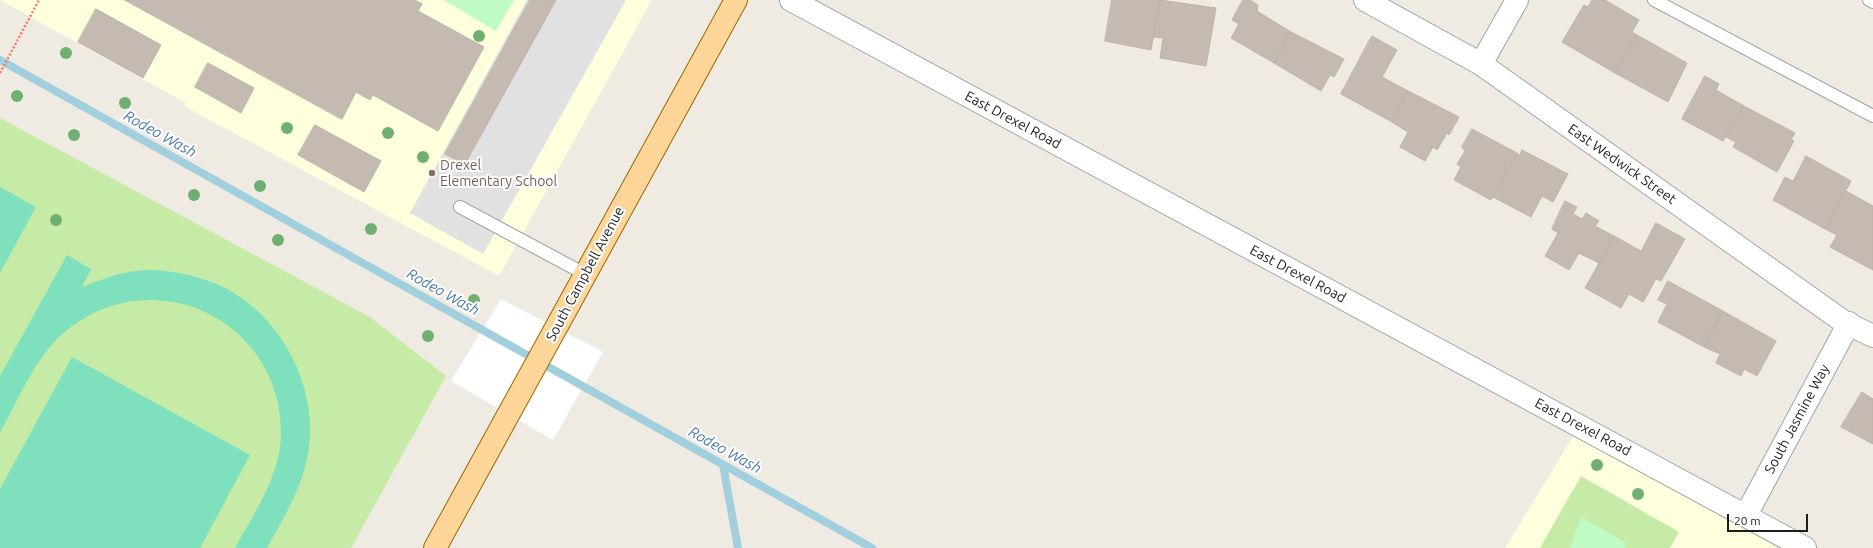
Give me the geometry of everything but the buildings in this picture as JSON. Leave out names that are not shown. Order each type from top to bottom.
[{"type":"main road","name":"South Campbell Avenue","points":[[435,548],[584,274],[736,0]]},
{"type":"street","name":"East Drexel Road","points":[[790,0],[1805,548]]},
{"type":"street","name":"East Wedwick Street","points":[[1365,0],[1482,64],[1848,323],[1873,336]]},
{"type":"street","points":[[1482,64],[1517,0]]},
{"type":"street","name":"South Jasmine Way","points":[[1746,516],[1848,323]]},
{"type":"lane","points":[[1654,0],[1873,116]]},
{"type":"lane","points":[[1869,0],[1873,2]]},
{"type":"lane","points":[[460,207],[584,274]]},
{"type":"path","points":[[0,72],[39,0]]},
{"type":"shaded area","name":"Drexel Elementary School","points":[[0,0],[652,0],[499,276],[184,106],[186,103]]},
{"type":"shaded area","points":[[527,0],[626,0],[483,254],[410,213]]},
{"type":"shaded area","points":[[1574,435],[1778,548],[1505,548]]},
{"type":"green space","points":[[444,0],[514,0],[496,31]]},
{"type":"green space","points":[[0,118],[370,317],[446,376],[351,548],[0,548]]},
{"type":"green space","points":[[0,187],[36,207],[0,273]]},
{"type":"green space","points":[[67,255],[91,269],[82,287],[108,277],[143,270],[190,275],[217,284],[244,300],[261,314],[276,331],[288,350],[298,371],[305,392],[309,414],[310,436],[301,480],[289,508],[267,548],[235,548],[264,495],[276,467],[281,437],[277,398],[262,364],[240,336],[212,316],[179,303],[143,300],[107,308],[72,326],[60,336],[39,361],[30,375],[0,433],[0,376]]},
{"type":"green space","points":[[72,357],[250,455],[200,548],[0,548],[0,489]]},
{"type":"green space","points":[[1581,476],[1679,532],[1670,548],[1540,548]]},
{"type":"green space","points":[[1581,517],[1625,542],[1625,548],[1570,548]]},
{"type":"pier","points":[[501,299],[603,352],[553,440],[451,381]]},
{"type":"waterway","name":"Rodeo Wash","points":[[0,60],[872,548]]},
{"type":"waterway","points":[[723,465],[738,548]]},
{"type":"place","name":"Drexel Elementary School","points":[[432,173]]}]
